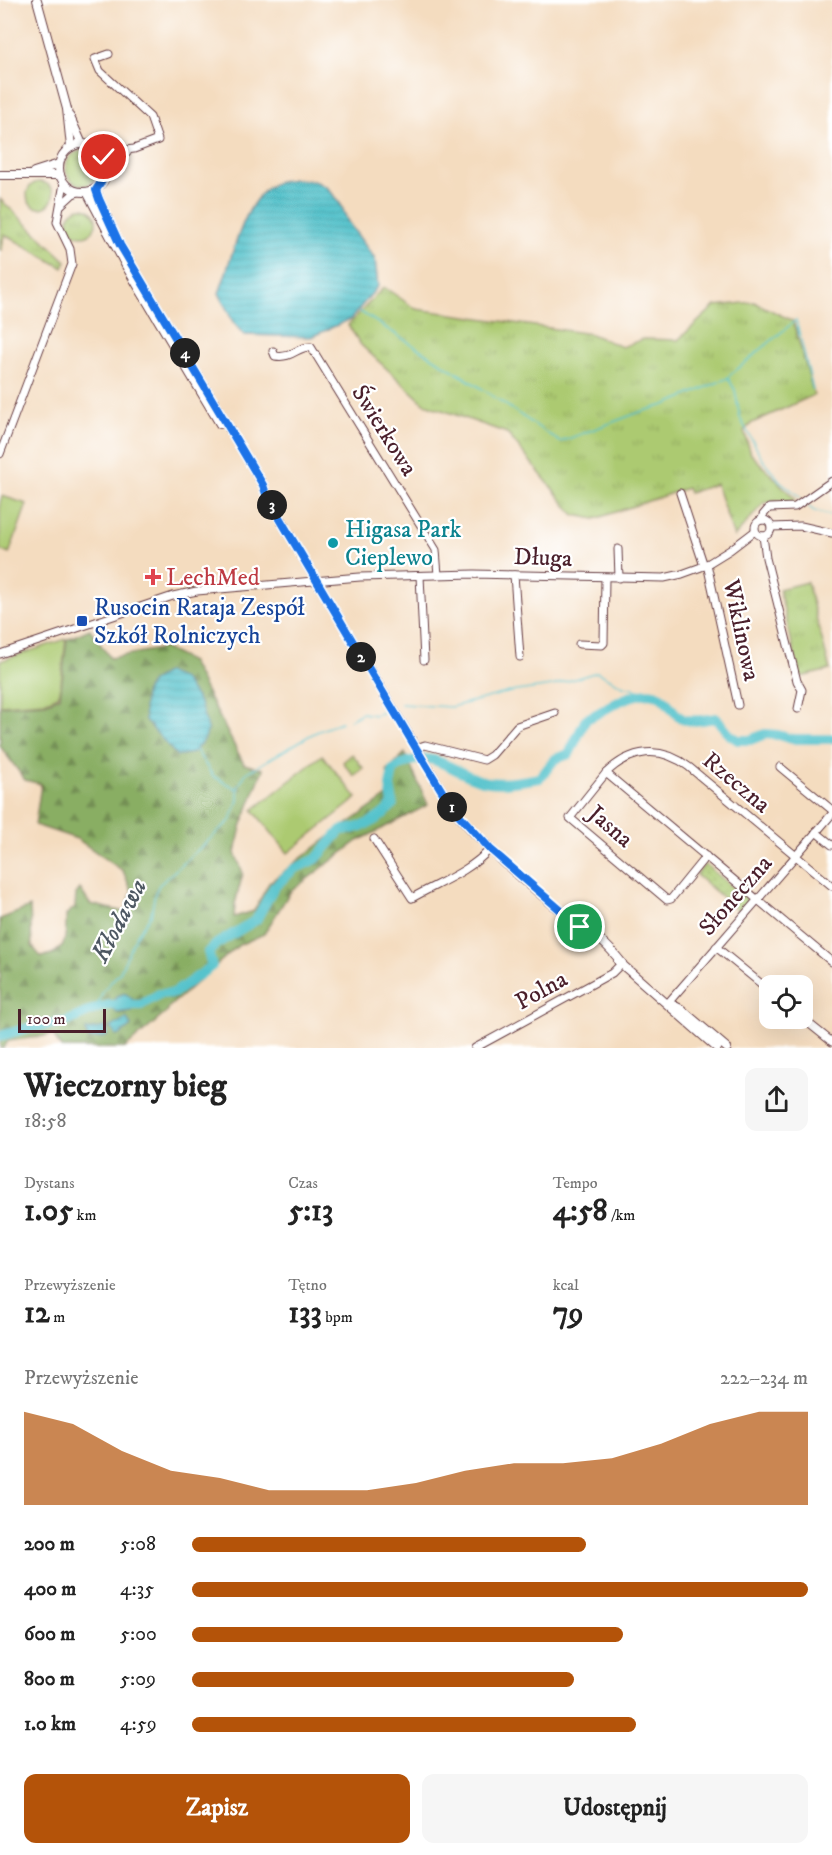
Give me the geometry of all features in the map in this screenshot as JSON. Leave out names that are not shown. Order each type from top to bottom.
[{"type":"main road","points":[[37,0],[67,110],[82,144]]},
{"type":"main road","points":[[67,110],[71,147]]},
{"type":"main road","points":[[82,144],[93,146],[102,153],[107,165],[105,178],[87,191],[70,189],[62,179],[59,164],[61,157],[71,147],[82,144]]},
{"type":"main road","points":[[23,175],[59,164]]},
{"type":"main road","points":[[0,175],[62,179]]},
{"type":"main road","points":[[87,191],[126,266],[451,806],[490,849],[580,927],[585,935],[611,957],[622,963],[717,1048]]},
{"type":"main road","points":[[668,1003],[681,1009],[727,1048]]},
{"type":"street","points":[[102,153],[135,148],[158,140],[150,117],[100,70],[95,58],[109,54]]},
{"type":"street","points":[[107,165],[135,148]]},
{"type":"street","points":[[0,454],[72,264],[70,249],[57,222],[62,179]]},
{"type":"street","points":[[60,207],[70,196],[87,191]]},
{"type":"street","name":"Świerkowa","points":[[273,351],[275,356],[285,357],[306,346],[311,347],[436,550],[438,575]]},
{"type":"street","name":"Długa","points":[[0,654],[179,594],[317,580],[438,575],[664,578],[706,565],[755,531],[757,523],[762,520],[769,508],[795,507],[832,480]]},
{"type":"street","name":"Wiklinowa","points":[[680,493],[706,565],[738,705]]},
{"type":"street","points":[[762,520],[768,522],[771,527],[769,534],[763,536]]},
{"type":"street","points":[[771,527],[811,527],[832,533]]},
{"type":"street","points":[[755,531],[763,536]]},
{"type":"street","points":[[763,536],[766,558],[797,681],[802,690],[798,709]]},
{"type":"street","points":[[618,549],[619,578]]},
{"type":"street","points":[[514,575],[520,657]]},
{"type":"street","points":[[420,576],[424,660]]},
{"type":"street","points":[[579,644],[602,645],[604,643],[605,578]]},
{"type":"street","points":[[417,751],[425,746],[484,760],[492,755],[517,726],[555,713]]},
{"type":"street","name":"Rzeczna","points":[[606,773],[618,762],[634,754],[660,754],[675,758],[689,767],[832,886]]},
{"type":"street","points":[[780,767],[832,812]]},
{"type":"street","name":"Jasna","points":[[706,856],[671,899],[666,900],[570,818],[606,773],[706,856],[832,962]]},
{"type":"street","name":"Słoneczna","points":[[668,1003],[832,812]]},
{"type":"street","points":[[816,832],[832,845]]},
{"type":"street","points":[[374,839],[412,898],[471,866],[490,849]]},
{"type":"street","points":[[716,947],[759,982]]},
{"type":"street","name":"Polna","points":[[475,1048],[612,973],[622,963]]},
{"type":"street","points":[[813,1027],[832,1042]]},
{"type":"green space","points":[[83,151],[95,156],[100,168],[95,180],[83,185],[71,180],[66,168],[71,156]]},
{"type":"green space","points":[[40,182],[49,186],[53,195],[49,204],[40,208],[31,204],[27,195],[31,186]]},
{"type":"green space","points":[[0,199],[66,261],[63,268],[4,234],[2,250],[0,250]]},
{"type":"green space","points":[[82,208],[92,212],[96,222],[92,232],[82,236],[72,232],[68,222],[72,212]]},
{"type":"green space","points":[[384,287],[416,309],[591,334],[622,347],[643,339],[678,340],[715,306],[754,302],[793,321],[814,395],[752,423],[744,431],[751,454],[795,499],[791,503],[781,500],[764,503],[734,537],[716,484],[689,493],[687,488],[595,519],[574,515],[507,433],[425,404],[361,345],[348,325]]},
{"type":"green space","points":[[2,496],[27,504],[9,554],[0,550]]},
{"type":"green space","points":[[807,582],[830,670],[800,677],[779,589]]},
{"type":"green space","points":[[90,629],[110,658],[164,648],[191,662],[244,764],[263,769],[241,827],[235,853],[243,873],[234,917],[254,911],[269,883],[393,792],[387,771],[405,753],[428,805],[358,841],[290,892],[264,934],[239,945],[125,1048],[61,1048],[53,1035],[8,1041],[4,1048],[0,1048],[0,919],[30,907],[32,946],[41,957],[56,952],[64,943],[66,915],[75,907],[76,894],[80,889],[90,904],[125,912],[132,892],[123,871],[77,839],[35,825],[41,784],[25,780],[0,746],[0,706],[45,703],[60,697],[67,639]]},
{"type":"green space","points":[[66,639],[58,696],[44,702],[0,705],[0,661]]},
{"type":"green space","points":[[352,754],[363,768],[354,776],[343,762]]},
{"type":"green space","points":[[322,755],[357,798],[288,853],[253,810]]},
{"type":"green space","points":[[705,864],[749,901],[740,912],[696,875]]},
{"type":"water","points":[[294,179],[315,181],[328,188],[341,205],[348,222],[375,259],[378,286],[351,319],[311,337],[244,335],[233,322],[219,293],[240,230],[257,199],[267,188],[280,181]]},
{"type":"water","points":[[167,672],[183,679],[200,703],[208,730],[205,738],[193,753],[177,756],[145,720],[145,693],[152,681]]},
{"type":"water","points":[[125,993],[137,1003],[132,1011],[117,1013],[114,1010],[114,1000]]},
{"type":"water","points":[[127,1018],[131,1026],[116,1036],[111,1027]]},
{"type":"water","points":[[106,1027],[108,1034],[106,1037],[90,1039],[87,1037],[86,1030]]},
{"type":"waterway","points":[[359,311],[481,388],[560,442],[665,405],[728,378],[735,390],[740,418],[763,460],[780,481],[800,497]]},
{"type":"waterway","points":[[728,377],[796,320],[813,390]]},
{"type":"waterway","points":[[808,506],[814,511],[832,516]]},
{"type":"waterway","name":"Kłodawa","points":[[401,704],[451,707],[510,692],[552,686],[597,672],[623,686],[634,688],[640,694]]},
{"type":"waterway","name":"Kłodawa","points":[[0,1036],[28,1028],[66,1022],[97,1008],[110,1005],[141,1005],[159,994],[174,993],[212,966],[208,952],[218,943],[256,920],[274,887],[294,869],[316,859],[341,830],[370,823],[388,810],[393,804],[390,786],[393,770],[406,763],[418,759],[438,761],[479,780],[494,783],[540,778],[555,759],[569,754],[586,719],[626,698],[650,693],[662,698],[683,719],[695,721],[716,718],[729,734],[738,740],[750,740],[765,734],[792,739],[832,739]]},
{"type":"waterway","name":"Kłodawa","points":[[350,720],[362,713],[375,715],[383,712]]},
{"type":"waterway","name":"Kłodawa","points":[[97,1008],[103,991],[120,972],[136,936],[151,915],[155,893],[159,885],[231,820],[238,800],[238,787],[246,773],[314,733],[341,722]]},
{"type":"waterway","points":[[196,750],[213,776],[237,789]]},
{"type":"place","name":"Higasa Park Cieplewo","points":[[333,543]]},
{"type":"place","name":"LechMed","points":[[153,577]]},
{"type":"place","name":"Rusocin Rataja Zespół Szkół Rolniczych","points":[[82,621]]},
{"type":"route","points":[[104,157],[107,165],[105,178],[96,190],[120,245],[451,806],[464,823],[505,864],[580,927]]}]
